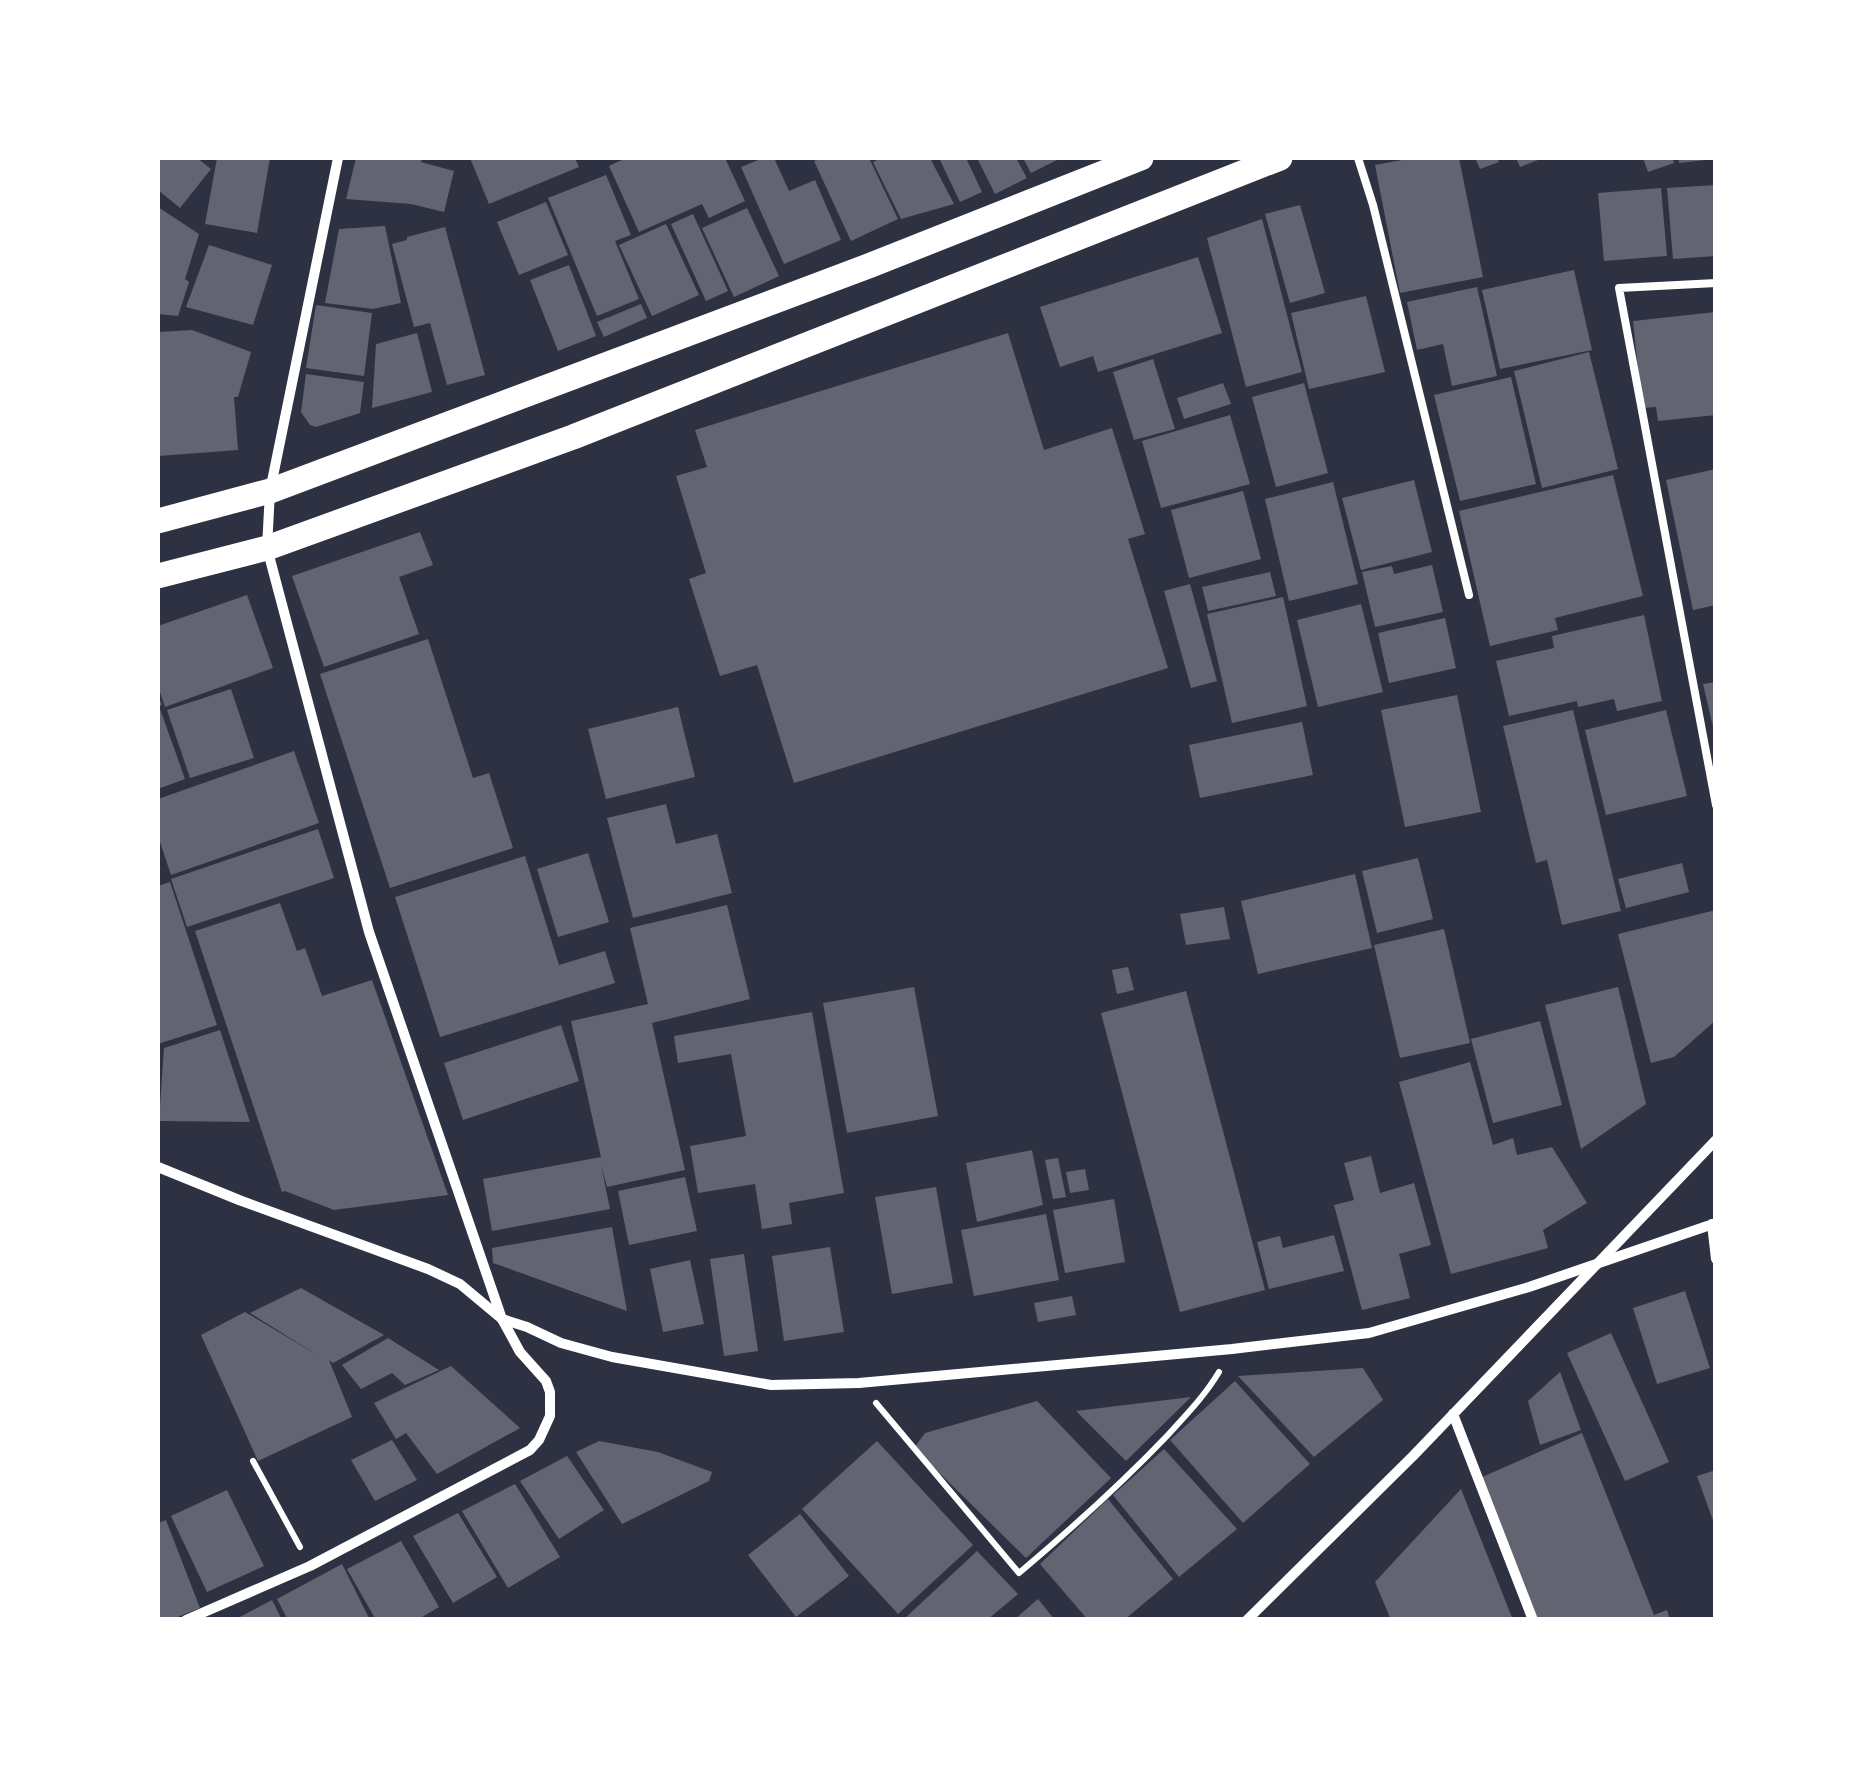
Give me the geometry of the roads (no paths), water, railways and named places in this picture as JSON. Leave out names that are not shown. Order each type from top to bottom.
[{"type":"highway","points":[[158,521],[270,491],[871,265],[1141,158]]},
{"type":"highway","points":[[158,576],[267,548],[574,437],[1280,158]]},
{"type":"street","points":[[186,1620],[310,1566],[530,1450],[550,1416],[546,1381],[520,1352],[502,1319],[369,932],[267,548],[270,491],[338,158]]},
{"type":"street","points":[[1246,1620],[1453,1414],[1716,1140]]},
{"type":"street","points":[[158,1167],[428,1269],[460,1284],[502,1319],[562,1343],[612,1357],[771,1385],[859,1383],[1232,1349],[1369,1332],[1529,1287],[1714,1224],[1716,1260]]},
{"type":"street","points":[[1453,1414],[1533,1620]]},
{"type":"lane","points":[[1358,158],[1469,595]]},
{"type":"lane","points":[[1716,283],[1619,288],[1716,805]]}]
